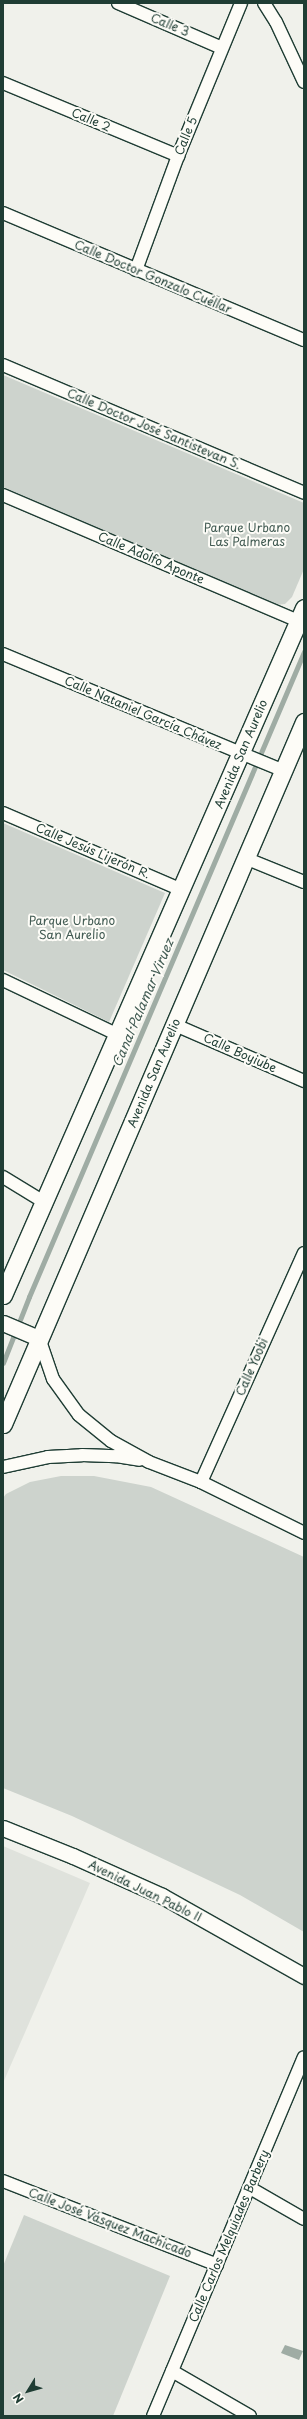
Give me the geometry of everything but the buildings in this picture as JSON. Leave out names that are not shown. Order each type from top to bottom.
[{"type":"main road","name":"Avenida San Aurelio","points":[[3,1295],[116,1034],[245,755],[301,615]]},
{"type":"main road","name":"Avenida San Aurelio","points":[[3,1424],[34,1336],[175,1025],[245,858],[279,769],[304,722]]},
{"type":"street","name":"Calle 3","points":[[118,3],[222,48]]},
{"type":"street","name":"Calle 5","points":[[136,270],[178,156],[241,3]]},
{"type":"street","points":[[264,3],[276,22],[304,82]]},
{"type":"street","name":"Calle 2","points":[[3,83],[178,156]]},
{"type":"street","name":"Calle Doctor Gonzalo Cuéllar","points":[[3,213],[304,340]]},
{"type":"street","name":"Calle Doctor José Santistevan S.","points":[[3,365],[304,493]]},
{"type":"street","name":"Calle Adolfo Aponte","points":[[3,495],[301,615]]},
{"type":"street","name":"Calle Nataniel García Chávez","points":[[3,654],[279,769]]},
{"type":"street","name":"Calle Jesús Lijerón R.","points":[[3,813],[182,890]]},
{"type":"street","points":[[245,858],[304,882]]},
{"type":"street","points":[[3,980],[116,1034]]},
{"type":"street","name":"Calle Boyiube","points":[[175,1025],[304,1081]]},
{"type":"street","points":[[3,1176],[44,1202]]},
{"type":"street","name":"Calle Yoobi","points":[[201,1482],[304,1253]]},
{"type":"street","points":[[3,1323],[34,1336],[54,1379],[80,1415],[111,1441],[149,1462],[201,1482],[304,1532]]},
{"type":"street","points":[[3,1467],[48,1457],[82,1454],[116,1456],[149,1462]]},
{"type":"street","name":"Avenida Juan Pablo II","points":[[3,1828],[73,1856],[162,1896],[304,1976]]},
{"type":"street","name":"Calle Carlos Melquiades Barbery","points":[[153,2416],[250,2188],[304,2056]]},
{"type":"street","name":"Calle José Vásquez Machicado","points":[[3,2181],[217,2265]]},
{"type":"street","points":[[250,2188],[304,2219]]},
{"type":"street","points":[[172,2371],[250,2416]]},
{"type":"shaded area","points":[[3,1846],[90,1883],[3,2083]]},
{"type":"shaded area","points":[[285,2345],[303,2351],[299,2360],[281,2353]]},
{"type":"green space","name":"Parque Urbano Las Palmeras","points":[[3,375],[304,503],[304,569],[292,597],[285,604],[276,605],[3,487]]},
{"type":"green space","name":"Parque Urbano San Aurelio","points":[[3,823],[165,893],[109,1022],[3,970]]},
{"type":"green space","points":[[61,1476],[94,1476],[151,1487],[304,1557],[304,1932],[240,1895],[72,1816],[3,1788],[3,1498],[6,1494],[30,1482]]},
{"type":"green space","points":[[24,2215],[170,2276],[113,2416],[3,2416],[3,2266]]},
{"type":"waterway","name":"Canal Palamar Viruez","points":[[3,1363],[29,1297],[304,652]]}]
